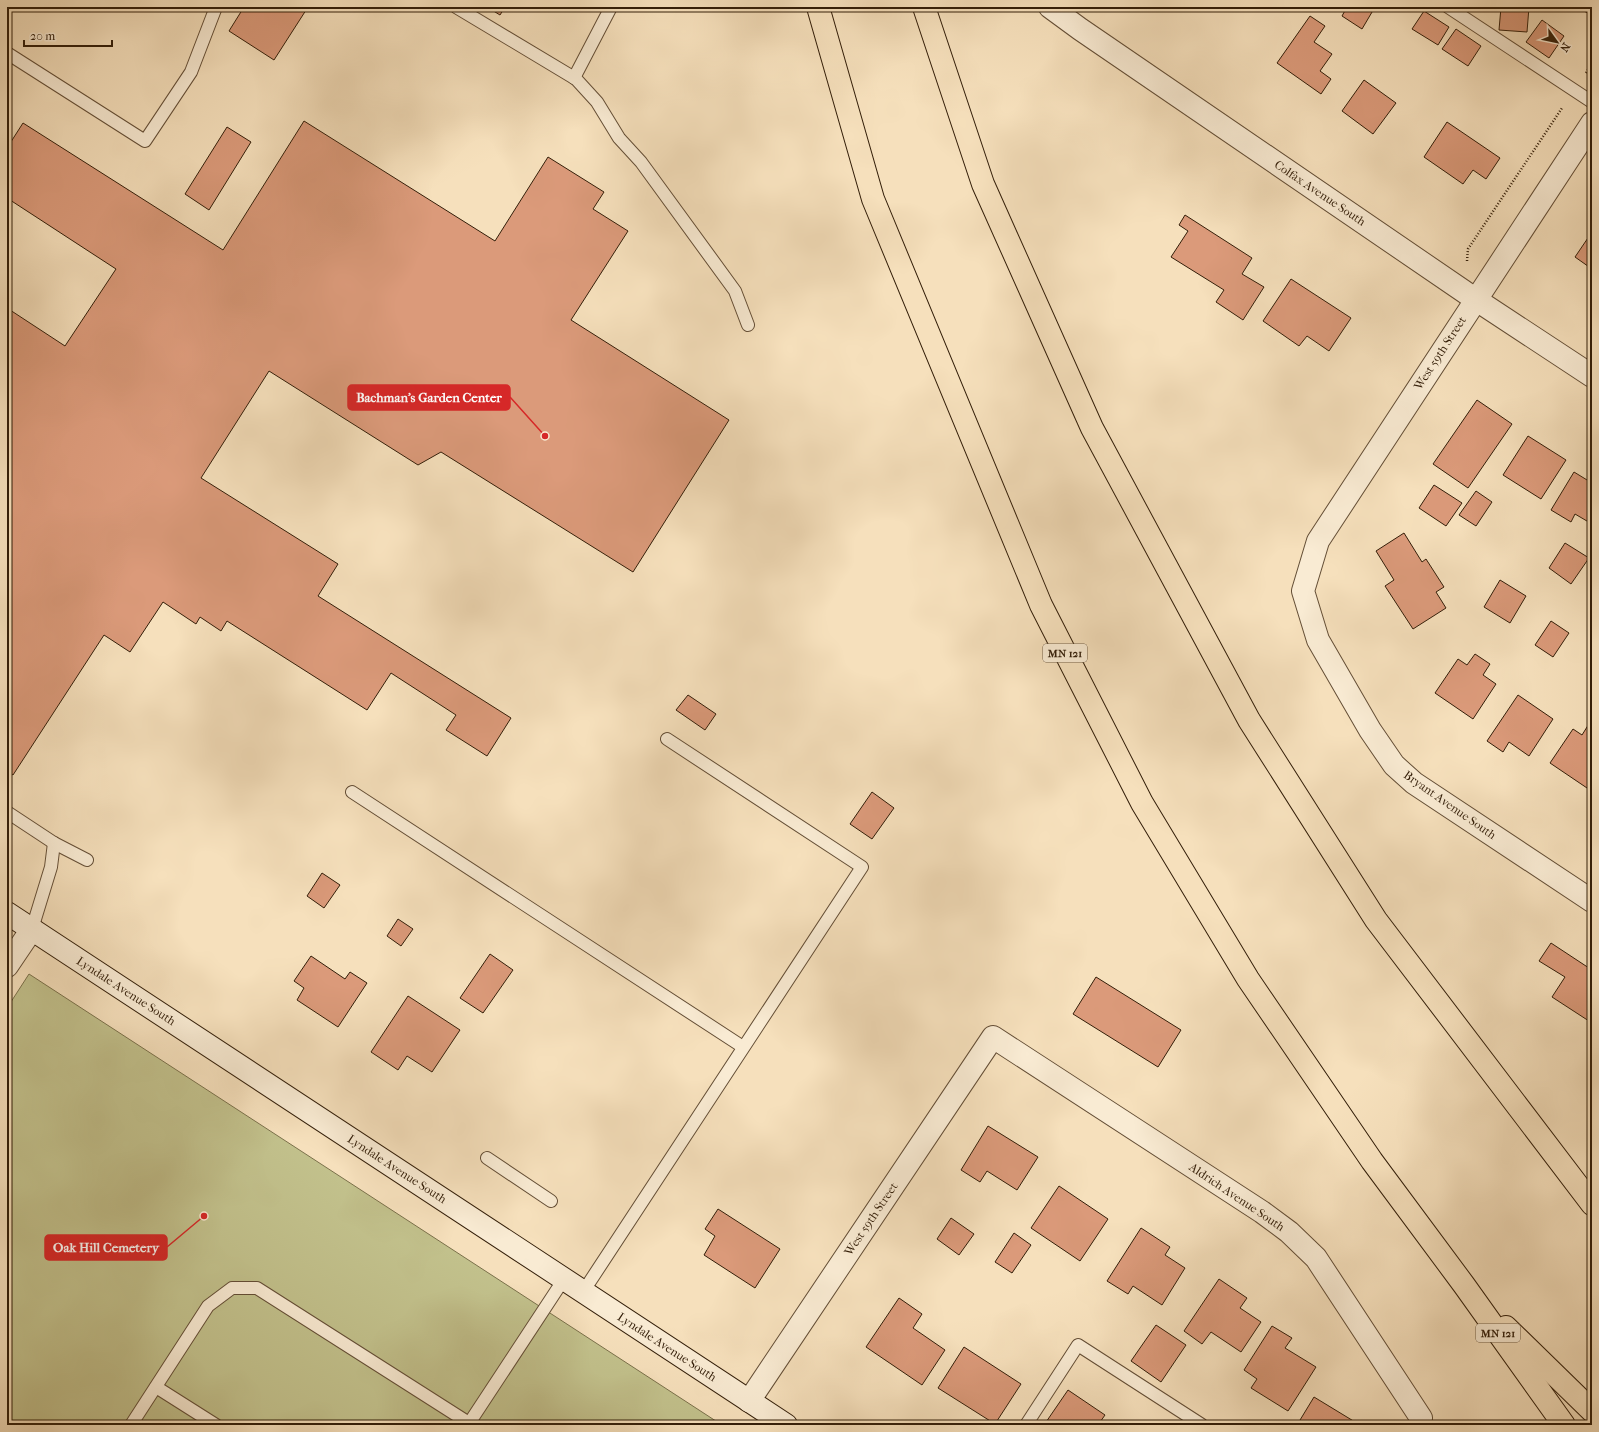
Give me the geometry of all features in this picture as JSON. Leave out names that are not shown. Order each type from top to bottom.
[{"type":"highway","name":"MN 121","points":[[818,7],[873,199],[1041,605],[1142,803],[1248,979],[1372,1161],[1464,1285],[1564,1425]]},
{"type":"highway","points":[[924,7],[983,184],[1092,428],[1249,720],[1376,920],[1592,1204]]},
{"type":"highway","points":[[1464,1285],[1592,1411]]},
{"type":"street","name":"Colfax Avenue South","points":[[1050,7],[1475,299],[1592,376]]},
{"type":"street","name":"West 59th Street","points":[[1303,591],[1318,541],[1475,299],[1592,123]]},
{"type":"street","name":"Bryant Avenue South","points":[[1303,591],[1318,640],[1370,730],[1394,766],[1414,783],[1592,901]]},
{"type":"street","name":"Lyndale Avenue South","points":[[7,912],[786,1425]]},
{"type":"street","points":[[7,966],[32,929]]},
{"type":"street","name":"West 59th Street","points":[[749,1401],[992,1037]]},
{"type":"street","name":"Aldrich Avenue South","points":[[992,1037],[1262,1212],[1289,1232],[1316,1258],[1420,1421]]},
{"type":"lane","points":[[7,53],[145,141],[191,72],[216,7]]},
{"type":"lane","points":[[456,7],[574,78],[597,102],[620,138],[641,162],[735,291],[748,325]]},
{"type":"lane","points":[[574,78],[611,7]]},
{"type":"lane","points":[[1448,7],[1592,102]]},
{"type":"lane","points":[[583,1292],[862,867],[667,739]]},
{"type":"lane","points":[[352,792],[743,1047]]},
{"type":"lane","points":[[7,812],[54,844],[87,860]]},
{"type":"lane","points":[[32,929],[51,867],[54,844]]},
{"type":"lane","points":[[487,1158],[551,1201]]},
{"type":"lane","points":[[131,1425],[208,1306],[232,1288],[257,1288],[470,1424],[564,1279]]},
{"type":"lane","points":[[1026,1425],[1078,1345],[1202,1425]]},
{"type":"lane","points":[[156,1387],[216,1425]]},
{"type":"path","points":[[1467,262],[1468,249],[1592,63]]},
{"type":"shaded area","points":[[29,974],[722,1425],[7,1425],[7,1008]]},
{"type":"building","points":[[244,7],[308,7],[274,60],[229,31]]},
{"type":"building","points":[[487,7],[505,7],[500,15]]},
{"type":"building","points":[[1347,7],[1375,7],[1362,29],[1342,16]]},
{"type":"building","points":[[1501,7],[1529,7],[1527,32],[1499,30]]},
{"type":"building","points":[[1578,7],[1592,7],[1592,16]]},
{"type":"building","points":[[1424,11],[1449,27],[1438,45],[1412,29]]},
{"type":"building","points":[[1310,16],[1325,26],[1314,42],[1332,54],[1320,71],[1331,79],[1321,94],[1277,63]]},
{"type":"building","points":[[1542,20],[1564,36],[1549,58],[1526,42]]},
{"type":"building","points":[[1456,29],[1481,46],[1468,66],[1442,49]]},
{"type":"building","points":[[1364,80],[1396,103],[1373,134],[1342,111]]},
{"type":"building","points":[[304,121],[495,241],[548,157],[604,192],[593,209],[628,231],[571,320],[729,420],[633,572],[441,452],[418,465],[269,371],[201,478],[338,564],[318,596],[511,718],[487,756],[446,730],[456,715],[391,673],[367,710],[227,621],[221,631],[200,617],[196,624],[163,602],[130,652],[104,635],[13,775],[7,771],[7,308],[65,346],[116,269],[7,198],[7,148],[23,123],[223,250]]},
{"type":"building","points":[[1447,122],[1500,158],[1486,179],[1473,170],[1463,184],[1424,157]]},
{"type":"building","points":[[227,127],[251,142],[209,210],[185,194]]},
{"type":"building","points":[[1185,215],[1252,258],[1242,274],[1264,287],[1243,320],[1216,302],[1224,290],[1171,257],[1188,231],[1179,225]]},
{"type":"building","points":[[1592,232],[1592,269],[1575,257]]},
{"type":"building","points":[[1291,279],[1351,318],[1329,351],[1307,336],[1299,346],[1263,321]]},
{"type":"building","points":[[1477,400],[1512,424],[1468,488],[1433,464]]},
{"type":"building","points":[[1528,436],[1566,460],[1541,499],[1503,475]]},
{"type":"building","points":[[1574,472],[1592,483],[1592,524],[1575,514],[1571,522],[1551,510]]},
{"type":"building","points":[[1434,485],[1462,503],[1446,526],[1419,508]]},
{"type":"building","points":[[1476,491],[1492,502],[1476,526],[1459,515]]},
{"type":"building","points":[[1404,533],[1422,562],[1426,559],[1444,587],[1436,592],[1446,608],[1413,629],[1385,586],[1394,580],[1376,551]]},
{"type":"building","points":[[1565,543],[1589,558],[1571,584],[1549,568]]},
{"type":"building","points":[[1500,580],[1526,596],[1510,623],[1484,607]]},
{"type":"building","points":[[1551,621],[1569,633],[1553,657],[1535,645]]},
{"type":"building","points":[[1475,654],[1490,664],[1483,675],[1496,684],[1473,719],[1435,693],[1458,659],[1467,665]]},
{"type":"building","points":[[688,695],[716,714],[705,730],[676,710]]},
{"type":"building","points":[[1518,695],[1553,719],[1529,756],[1509,742],[1503,752],[1487,741]]},
{"type":"building","points":[[1592,719],[1592,780],[1587,788],[1550,763],[1573,729],[1582,735]]},
{"type":"building","points":[[872,792],[894,808],[872,839],[850,824]]},
{"type":"building","points":[[322,873],[340,885],[324,908],[307,896]]},
{"type":"building","points":[[398,919],[413,929],[401,946],[387,936]]},
{"type":"building","points":[[1551,943],[1592,970],[1592,1023],[1552,997],[1565,977],[1539,961]]},
{"type":"building","points":[[490,954],[513,970],[483,1013],[460,998]]},
{"type":"building","points":[[311,956],[345,979],[350,972],[367,983],[338,1027],[297,1000],[304,988],[294,981]]},
{"type":"building","points":[[1096,977],[1181,1030],[1158,1067],[1073,1014]]},
{"type":"building","points":[[408,996],[460,1030],[432,1072],[407,1056],[398,1070],[371,1052]]},
{"type":"building","points":[[988,1126],[1038,1157],[1017,1190],[987,1171],[980,1182],[961,1170]]},
{"type":"building","points":[[1059,1186],[1108,1219],[1080,1261],[1031,1228]]},
{"type":"building","points":[[718,1209],[780,1249],[755,1288],[704,1255],[715,1236],[705,1229]]},
{"type":"building","points":[[951,1218],[974,1234],[959,1255],[937,1239]]},
{"type":"building","points":[[1141,1228],[1170,1247],[1165,1255],[1185,1268],[1162,1305],[1133,1286],[1128,1294],[1107,1281]]},
{"type":"building","points":[[1014,1233],[1031,1245],[1012,1273],[995,1262]]},
{"type":"building","points":[[1219,1279],[1247,1298],[1240,1308],[1261,1322],[1241,1352],[1211,1332],[1202,1344],[1184,1331]]},
{"type":"building","points":[[899,1298],[922,1314],[913,1328],[945,1350],[922,1385],[866,1347]]},
{"type":"building","points":[[1156,1325],[1186,1345],[1161,1382],[1131,1361]]},
{"type":"building","points":[[1272,1326],[1292,1338],[1285,1348],[1316,1367],[1288,1411],[1251,1388],[1257,1379],[1244,1370]]},
{"type":"building","points":[[964,1347],[1021,1384],[995,1424],[938,1388]]},
{"type":"building","points":[[1068,1390],[1105,1415],[1098,1425],[1044,1425]]},
{"type":"building","points":[[1314,1397],[1360,1425],[1297,1425]]},
{"type":"building","points":[[1115,1421],[1121,1425],[1112,1425]]},
{"type":"place","name":"Bachman's Garden Center","points":[[545,436]]},
{"type":"place","name":"Oak Hill Cemetery","points":[[204,1216]]}]
